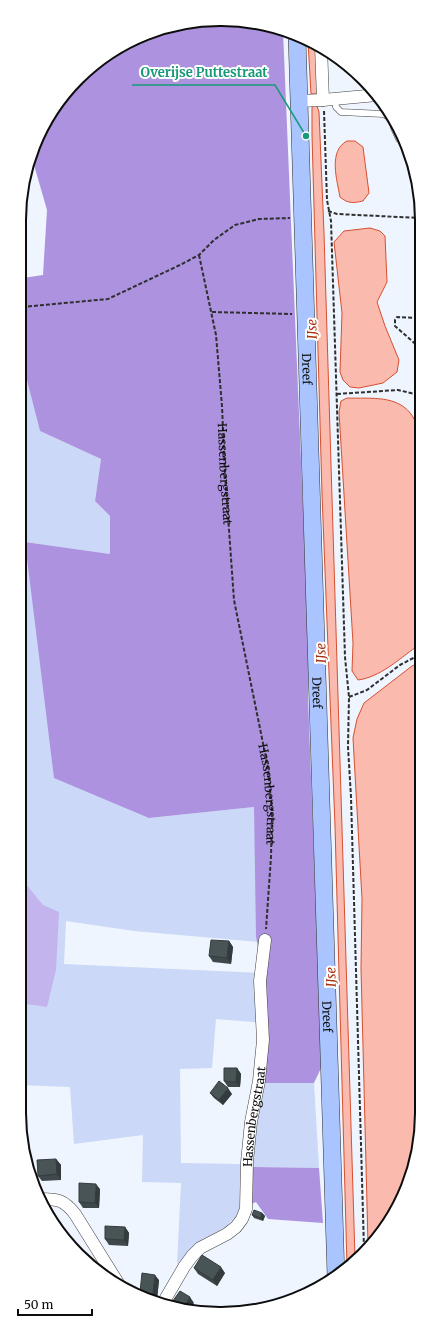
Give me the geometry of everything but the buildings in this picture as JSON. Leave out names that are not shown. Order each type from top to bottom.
[{"type":"main road","name":"Dreef","points":[[299,43],[317,100],[303,217],[336,1269]]},
{"type":"street","name":"Dreef","points":[[317,100],[321,54]]},
{"type":"street","points":[[317,100],[370,96]]},
{"type":"street","name":"Hassenbergstraat","points":[[165,1299],[192,1256],[200,1248],[227,1234],[236,1227],[242,1219],[246,1209],[251,1122],[259,1081],[263,1040],[260,981],[266,940]]},
{"type":"street","points":[[46,1200],[55,1199],[62,1201],[68,1206],[75,1214],[113,1274]]},
{"type":"lane","points":[[317,100],[336,107],[341,112],[383,114]]},
{"type":"path","points":[[317,100],[328,211],[331,221],[345,657],[349,697],[348,748],[364,1244]]},
{"type":"path","points":[[328,211],[337,214],[415,218]]},
{"type":"path","points":[[26,307],[108,298],[199,255],[214,240],[235,225],[259,219],[303,217]]},
{"type":"path","name":"Hassenbergstraat","points":[[199,255],[216,335],[234,600],[267,761],[272,812],[266,940]]},
{"type":"path","points":[[212,312],[306,314]]},
{"type":"path","points":[[415,318],[397,317],[395,320],[395,326],[415,344]]},
{"type":"path","points":[[337,394],[398,390],[415,394]]},
{"type":"path","points":[[349,697],[367,690],[400,665],[415,657]]},
{"type":"shaded area","points":[[208,26],[233,26],[283,36],[309,652],[308,697],[322,1066],[314,1083],[261,1083],[262,973],[256,936],[254,807],[149,818],[54,778],[26,542],[110,554],[110,516],[95,501],[101,459],[40,431],[26,377],[26,278],[43,275],[47,210],[34,165],[36,158],[46,134],[66,102],[92,74],[102,66],[134,46],[158,36],[195,28]]},
{"type":"shaded area","points":[[308,47],[316,51],[317,94],[311,94]]},
{"type":"shaded area","points":[[317,106],[319,112],[324,233],[355,1253],[347,1261],[335,826],[322,494],[312,107]]},
{"type":"shaded area","points":[[347,141],[355,141],[363,147],[369,193],[363,201],[351,202],[340,197],[335,166],[337,152]]},
{"type":"shaded area","points":[[370,228],[380,231],[385,236],[387,282],[377,302],[399,360],[397,372],[383,383],[359,388],[350,387],[343,380],[340,372],[342,313],[334,242],[344,231]]},
{"type":"shaded area","points":[[26,377],[40,431],[101,459],[95,501],[110,516],[110,554],[26,542]]},
{"type":"shaded area","points":[[347,398],[374,398],[392,401],[400,404],[407,410],[415,422],[415,648],[381,672],[358,680],[352,671],[353,643],[339,412],[341,401]]},
{"type":"shaded area","points":[[26,544],[149,818],[254,807],[260,942],[134,931],[66,921],[64,964],[262,973],[264,1023],[216,1019],[212,1068],[180,1069],[181,1163],[239,1164],[249,1159],[261,1083],[314,1083],[319,1168],[243,1167],[242,1209],[226,1227],[201,1241],[177,1264],[181,1183],[142,1182],[143,1135],[74,1144],[70,1087],[26,1085]]},
{"type":"shaded area","points":[[415,665],[415,1125],[405,1175],[389,1210],[368,1240],[361,968],[362,899],[353,738],[357,719],[364,703]]},
{"type":"shaded area","points":[[26,884],[43,905],[59,912],[56,970],[47,1007],[26,1004]]},
{"type":"shaded area","points":[[250,1167],[319,1168],[323,1223],[268,1219],[256,1202],[249,1205]]},
{"type":"place","name":"Overijse Puttestraat","points":[[306,136]]},
{"type":"water label","name":"IJse","points":[[312,329]]},
{"type":"water label","name":"IJse","points":[[321,653]]},
{"type":"water label","name":"IJse","points":[[331,977]]}]
